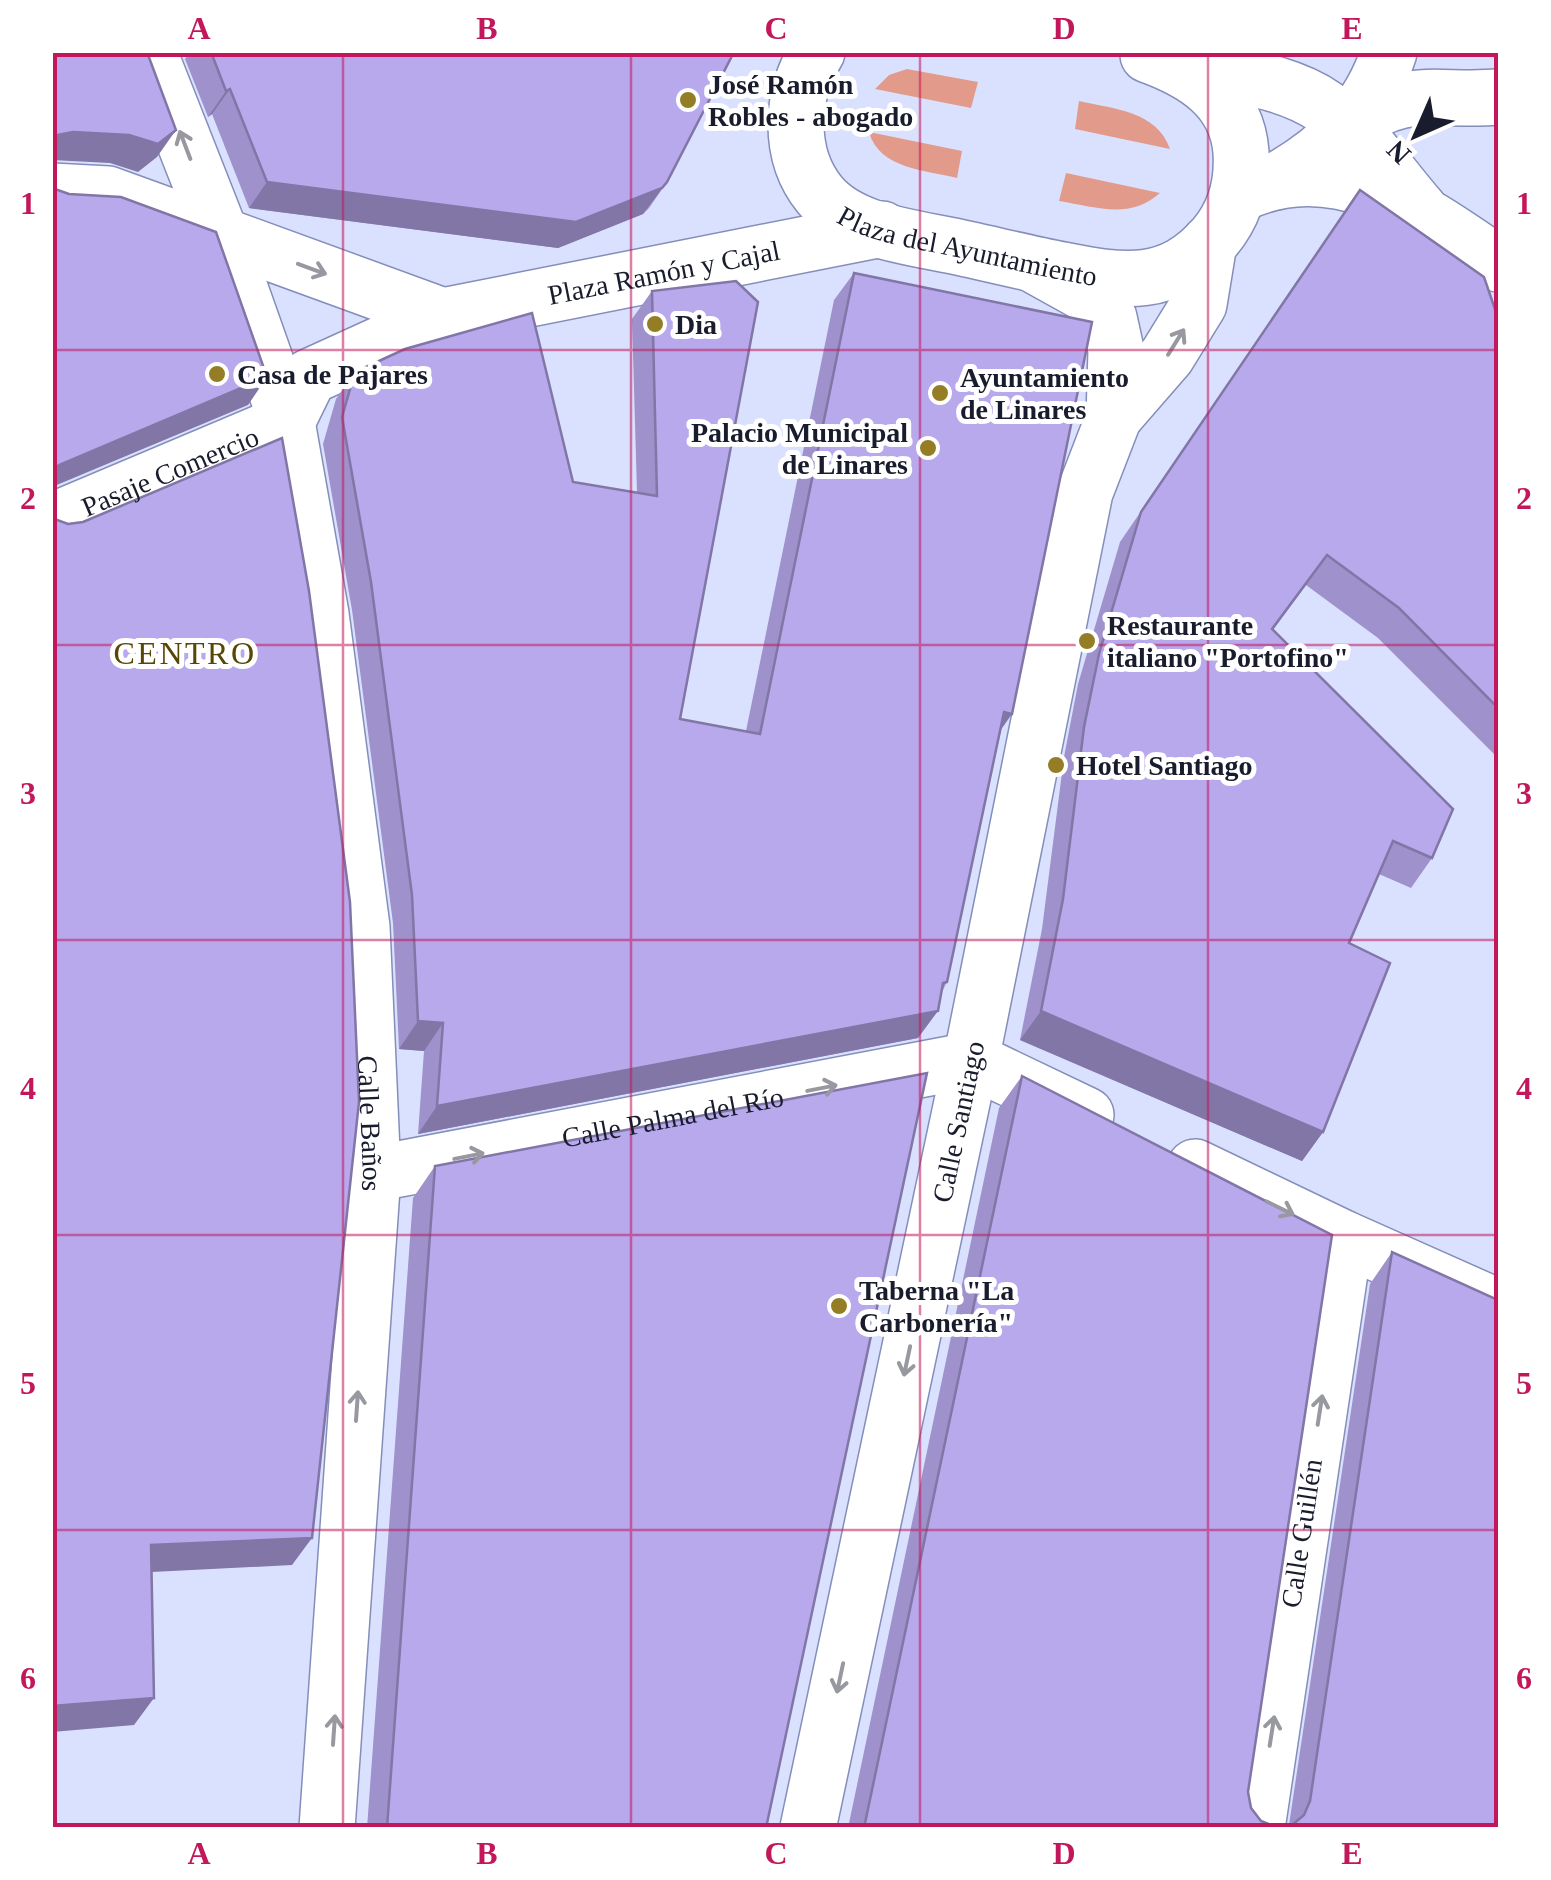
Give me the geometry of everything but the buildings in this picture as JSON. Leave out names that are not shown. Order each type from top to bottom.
[{"type":"street","points":[[149,52],[221,236],[287,422]]},
{"type":"street","name":"Plaza del Ayuntamiento","points":[[817,52],[800,88],[797,138],[805,168],[829,204],[882,229],[1032,264],[1129,281],[1180,266],[1209,243],[1256,188],[1324,150],[1350,128]]},
{"type":"street","name":"Plaza del Ayuntamiento","points":[[1141,54],[1282,87],[1325,107],[1350,128],[1420,210]]},
{"type":"street","name":"Plaza del Ayuntamiento","points":[[1141,54],[1177,65],[1197,77],[1225,104],[1239,136],[1241,172],[1256,188]]},
{"type":"street","points":[[1350,128],[1383,104],[1396,76],[1498,97]]},
{"type":"street","points":[[1256,188],[1326,179],[1369,190],[1420,210],[1498,264]]},
{"type":"street","points":[[52,191],[108,194],[443,316]]},
{"type":"street","name":"Plaza Ramón y Cajal","points":[[287,422],[309,377],[443,316],[882,229]]},
{"type":"street","name":"Calle Santiago","points":[[1114,417],[1168,356],[1199,304],[1209,243]]},
{"type":"street","name":"Calle Santiago","points":[[808,1828],[971,1060],[1085,492],[1114,417],[1116,350],[1109,318],[1088,296],[1032,264]]},
{"type":"street","name":"Pasaje Comercio","points":[[52,520],[287,422]]},
{"type":"street","name":"Calle Baños","points":[[287,422],[322,614],[362,927],[373,1174],[327,1828]]},
{"type":"street","points":[[971,1060],[1345,1239],[1498,1307]]},
{"type":"street","name":"Calle Palma del Río","points":[[373,1174],[971,1060]]},
{"type":"street","name":"Calle Guillén","points":[[1257,1828],[1345,1239]]},
{"type":"shaded area","points":[[907,69],[978,82],[971,108],[875,89],[889,75]]},
{"type":"shaded area","points":[[1079,101],[1145,119],[1164,136],[1170,149],[1075,129]]},
{"type":"shaded area","points":[[869,132],[962,151],[957,178],[893,161],[874,144]]},
{"type":"shaded area","points":[[1066,173],[1160,193],[1125,209],[1059,201]]},
{"type":"place","name":"José Ramón Robles - abogado","points":[[688,100]]},
{"type":"place","name":"Dia","points":[[655,324]]},
{"type":"place","name":"Casa de Pajares","points":[[217,374]]},
{"type":"place","name":"Ayuntamiento de Linares","points":[[940,393]]},
{"type":"place","name":"Palacio Municipal de Linares","points":[[928,448]]},
{"type":"place","name":"Restaurante italiano \"Portofino\"","points":[[1087,641]]},
{"type":"place","name":"Hotel Santiago","points":[[1056,765]]},
{"type":"place","name":"Taberna \"La Carbonería\"","points":[[839,1306]]},
{"type":"district","name":"CENTRO","points":[[185,653]]}]
